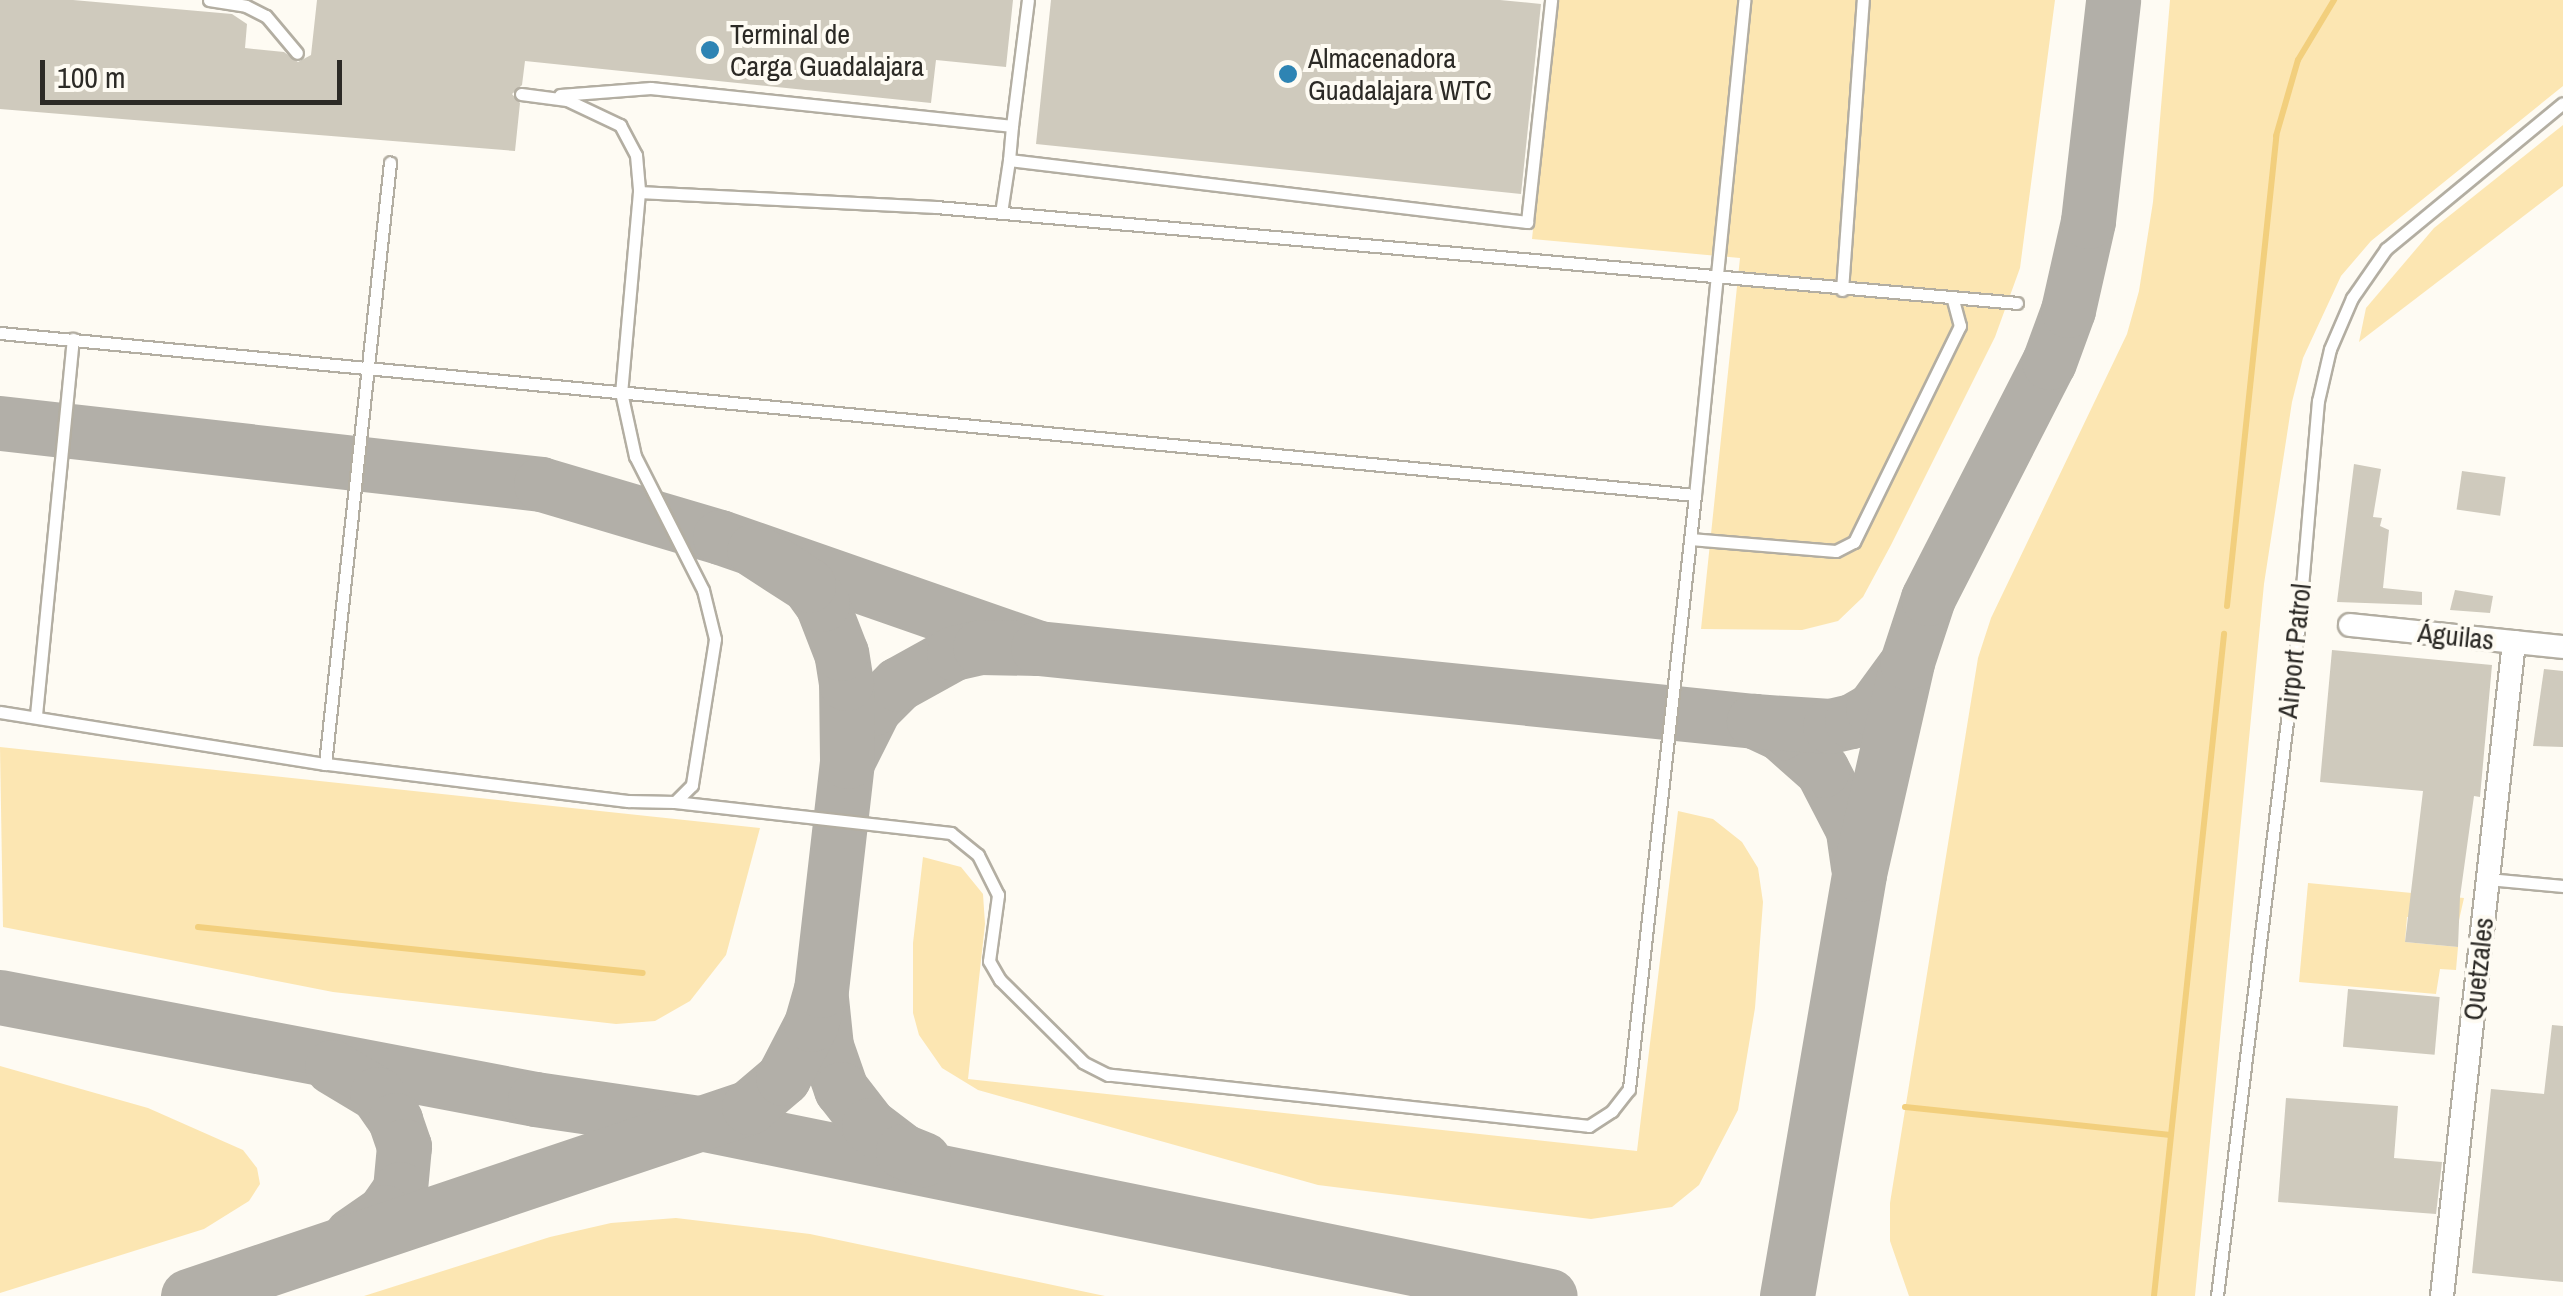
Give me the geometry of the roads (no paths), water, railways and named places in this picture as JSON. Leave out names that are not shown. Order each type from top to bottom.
[{"type":"street","name":"Águilas","points":[[2350,625],[2563,647]]},
{"type":"street","name":"Quetzales","points":[[2442,1296],[2514,642]]},
{"type":"lane","points":[[209,0],[246,6],[266,16],[297,53]]},
{"type":"lane","points":[[1001,213],[1028,0]]},
{"type":"lane","points":[[1009,160],[1527,222],[1552,0]]},
{"type":"lane","points":[[0,712],[324,764],[628,801],[675,802],[951,833],[978,855],[998,894],[989,961],[1000,980],[1083,1062],[1108,1075],[1589,1126],[1612,1112],[1629,1089],[1695,495],[1744,0]]},
{"type":"lane","points":[[1842,290],[1863,0]]},
{"type":"lane","points":[[675,802],[692,785],[715,639],[703,590],[635,456],[620,392],[639,192],[636,155],[620,126],[568,100],[521,94],[652,88],[1012,126]]},
{"type":"lane","name":"Airport Patrol","points":[[2217,1296],[2299,622],[2318,400],[2330,349],[2352,298],[2386,250],[2563,103]]},
{"type":"lane","points":[[324,764],[390,164]]},
{"type":"lane","points":[[639,192],[1001,213],[2017,303]]},
{"type":"lane","points":[[1690,539],[1836,551],[1854,542],[1960,326],[1953,298]]},
{"type":"lane","points":[[0,333],[1695,495]]},
{"type":"lane","points":[[36,715],[73,339]]},
{"type":"lane","points":[[2488,879],[2563,886]]},
{"type":"waterway","points":[[2227,606],[2276,136],[2298,60],[2334,0]]},
{"type":"waterway","points":[[2154,1296],[2224,634]]},
{"type":"waterway","points":[[198,927],[643,973]]},
{"type":"waterway","points":[[1905,1107],[2171,1135]]},
{"type":"place","name":"Terminal de Carga Guadalajara","points":[[710,50]]},
{"type":"place","name":"Almacenadora Guadalajara WTC","points":[[1288,74]]}]
